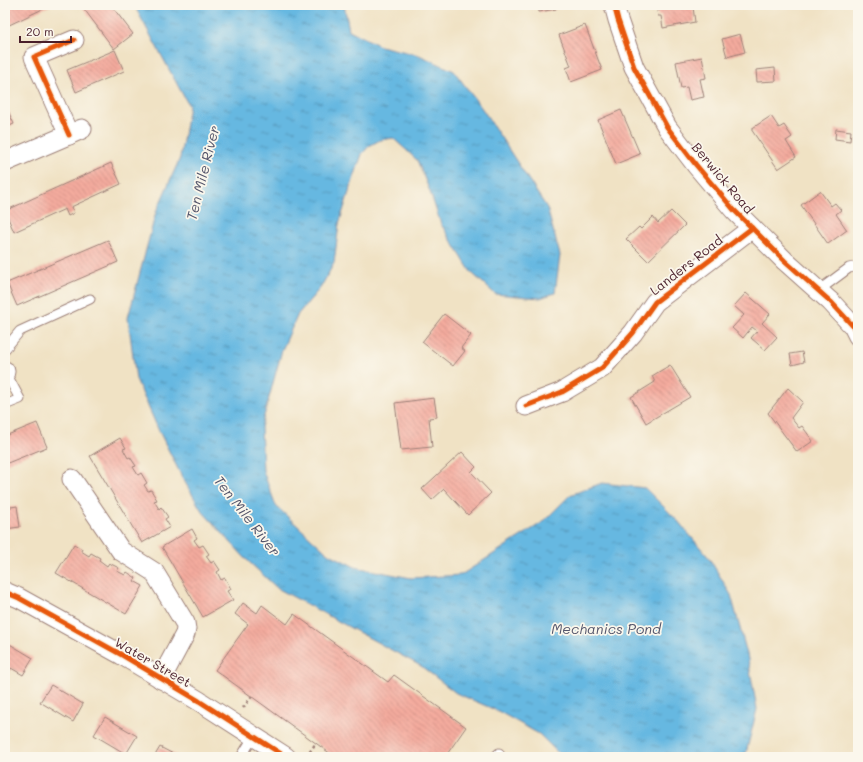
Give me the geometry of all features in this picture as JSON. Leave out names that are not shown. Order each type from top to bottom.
[{"type":"street","name":"Berwick Road","points":[[614,5],[634,67],[666,127],[696,166],[734,210],[785,261],[831,302],[852,326],[858,336]]},
{"type":"street","points":[[5,162],[76,132],[34,57],[74,40]]},
{"type":"street","name":"Landers Road","points":[[526,406],[562,392],[602,368],[633,333],[655,302],[752,228]]},
{"type":"street","points":[[72,479],[121,551],[154,572],[185,623],[185,634],[161,679]]},
{"type":"street","name":"Water Street","points":[[5,592],[161,679],[286,757]]},
{"type":"lane","points":[[818,291],[848,268],[858,266]]},
{"type":"lane","points":[[5,349],[20,332],[90,299]]},
{"type":"lane","points":[[5,371],[20,399],[5,405]]},
{"type":"lane","points":[[241,757],[254,736]]},
{"type":"path","points":[[241,712],[252,696]]},
{"type":"path","points":[[306,757],[316,743]]},
{"type":"water","name":"Mechanics Pond","points":[[134,5],[344,5],[349,30],[380,46],[419,55],[454,71],[483,110],[547,208],[560,255],[555,293],[540,298],[495,294],[471,272],[441,224],[417,160],[393,138],[380,140],[369,146],[362,154],[339,224],[334,263],[321,287],[298,314],[282,350],[261,427],[263,471],[276,506],[326,552],[355,567],[411,578],[461,575],[543,522],[570,495],[602,483],[645,488],[677,520],[709,558],[731,595],[747,654],[757,709],[745,757],[562,757],[539,734],[498,711],[456,693],[421,666],[277,588],[246,559],[202,511],[182,477],[159,431],[136,379],[128,318],[156,212],[180,158],[189,106]]},
{"type":"building","points":[[5,5],[51,5],[5,27]]},
{"type":"building","points":[[81,5],[111,5],[133,34],[114,49]]},
{"type":"building","points":[[538,5],[555,5],[556,9],[539,12]]},
{"type":"building","points":[[659,5],[699,6],[693,7],[695,22],[663,28],[661,16],[658,16],[657,11],[660,10]]},
{"type":"building","points":[[585,25],[602,70],[571,82],[566,68],[571,66],[559,35]]},
{"type":"building","points":[[740,34],[745,52],[727,57],[722,39]]},
{"type":"building","points":[[115,50],[124,71],[76,92],[67,70]]},
{"type":"building","points":[[702,57],[706,78],[700,79],[704,97],[690,100],[687,87],[681,88],[676,62]]},
{"type":"building","points":[[775,68],[776,81],[757,82],[756,70]]},
{"type":"building","points":[[5,104],[14,124],[5,128]]},
{"type":"building","points":[[621,110],[640,154],[616,164],[598,120]]},
{"type":"building","points":[[771,116],[779,128],[784,125],[792,137],[786,141],[796,157],[778,169],[751,129]]},
{"type":"building","points":[[836,129],[851,131],[850,141],[835,139]]},
{"type":"building","points":[[111,163],[121,184],[71,207],[74,213],[68,216],[65,209],[14,232],[5,211]]},
{"type":"building","points":[[820,191],[831,206],[835,203],[841,210],[836,214],[847,230],[828,244],[801,205]]},
{"type":"building","points":[[671,211],[685,225],[648,261],[626,239],[639,227],[641,229],[653,217],[658,223]]},
{"type":"building","points":[[108,240],[118,262],[17,306],[7,283]]},
{"type":"building","points":[[746,293],[770,314],[762,323],[777,337],[765,350],[751,338],[757,331],[752,327],[743,338],[732,328],[744,315],[734,306]]},
{"type":"building","points":[[444,314],[471,335],[461,348],[465,351],[453,366],[422,342]]},
{"type":"building","points":[[802,352],[804,362],[792,365],[790,354]]},
{"type":"building","points":[[670,365],[690,397],[646,423],[631,397],[655,382],[652,376]]},
{"type":"building","points":[[788,388],[803,402],[791,418],[799,428],[802,426],[813,441],[797,452],[768,413]]},
{"type":"building","points":[[434,398],[437,417],[429,418],[432,447],[401,450],[395,403]]},
{"type":"building","points":[[37,423],[47,447],[5,464],[5,436]]},
{"type":"building","points":[[120,438],[126,448],[123,449],[128,458],[130,457],[136,466],[133,467],[138,475],[141,473],[147,483],[144,485],[148,491],[151,490],[157,500],[154,501],[159,509],[161,507],[168,517],[165,519],[170,527],[142,543],[90,456]]},
{"type":"building","points":[[462,452],[476,467],[471,472],[491,493],[468,515],[444,489],[432,500],[422,489]]},
{"type":"building","points":[[17,506],[20,527],[5,529],[5,508]]},
{"type":"building","points":[[192,529],[197,538],[194,540],[199,547],[203,545],[209,554],[206,556],[211,563],[214,561],[220,570],[217,572],[221,580],[225,578],[231,589],[227,591],[233,600],[203,617],[162,547]]},
{"type":"building","points":[[74,544],[89,556],[91,553],[100,558],[99,560],[107,566],[109,563],[119,568],[117,571],[125,575],[127,572],[136,578],[134,581],[143,586],[126,614],[56,573]]},
{"type":"building","points":[[243,603],[257,613],[262,605],[287,624],[294,614],[388,682],[394,675],[466,727],[445,757],[335,757],[215,670],[248,624],[235,614]]},
{"type":"building","points":[[8,643],[33,658],[23,675],[11,668],[5,679],[5,648]]},
{"type":"building","points":[[51,685],[83,704],[73,722],[40,702]]},
{"type":"building","points":[[105,717],[137,736],[126,754],[94,735]]},
{"type":"building","points":[[160,747],[179,757],[154,757]]},
{"type":"cycle path","points":[[614,5],[634,67],[667,127],[696,165],[734,210],[785,261],[831,302],[853,326],[858,336]]},
{"type":"cycle path","points":[[69,135],[34,57],[74,40]]},
{"type":"cycle path","points":[[526,406],[562,392],[602,368],[633,333],[655,302],[752,228]]},
{"type":"cycle path","points":[[5,592],[19,598],[122,655],[199,701],[286,757]]},
{"type":"water label","name":"Ten Mile River","points":[[203,173]]},
{"type":"water label","name":"Ten Mile River","points":[[247,516]]}]
